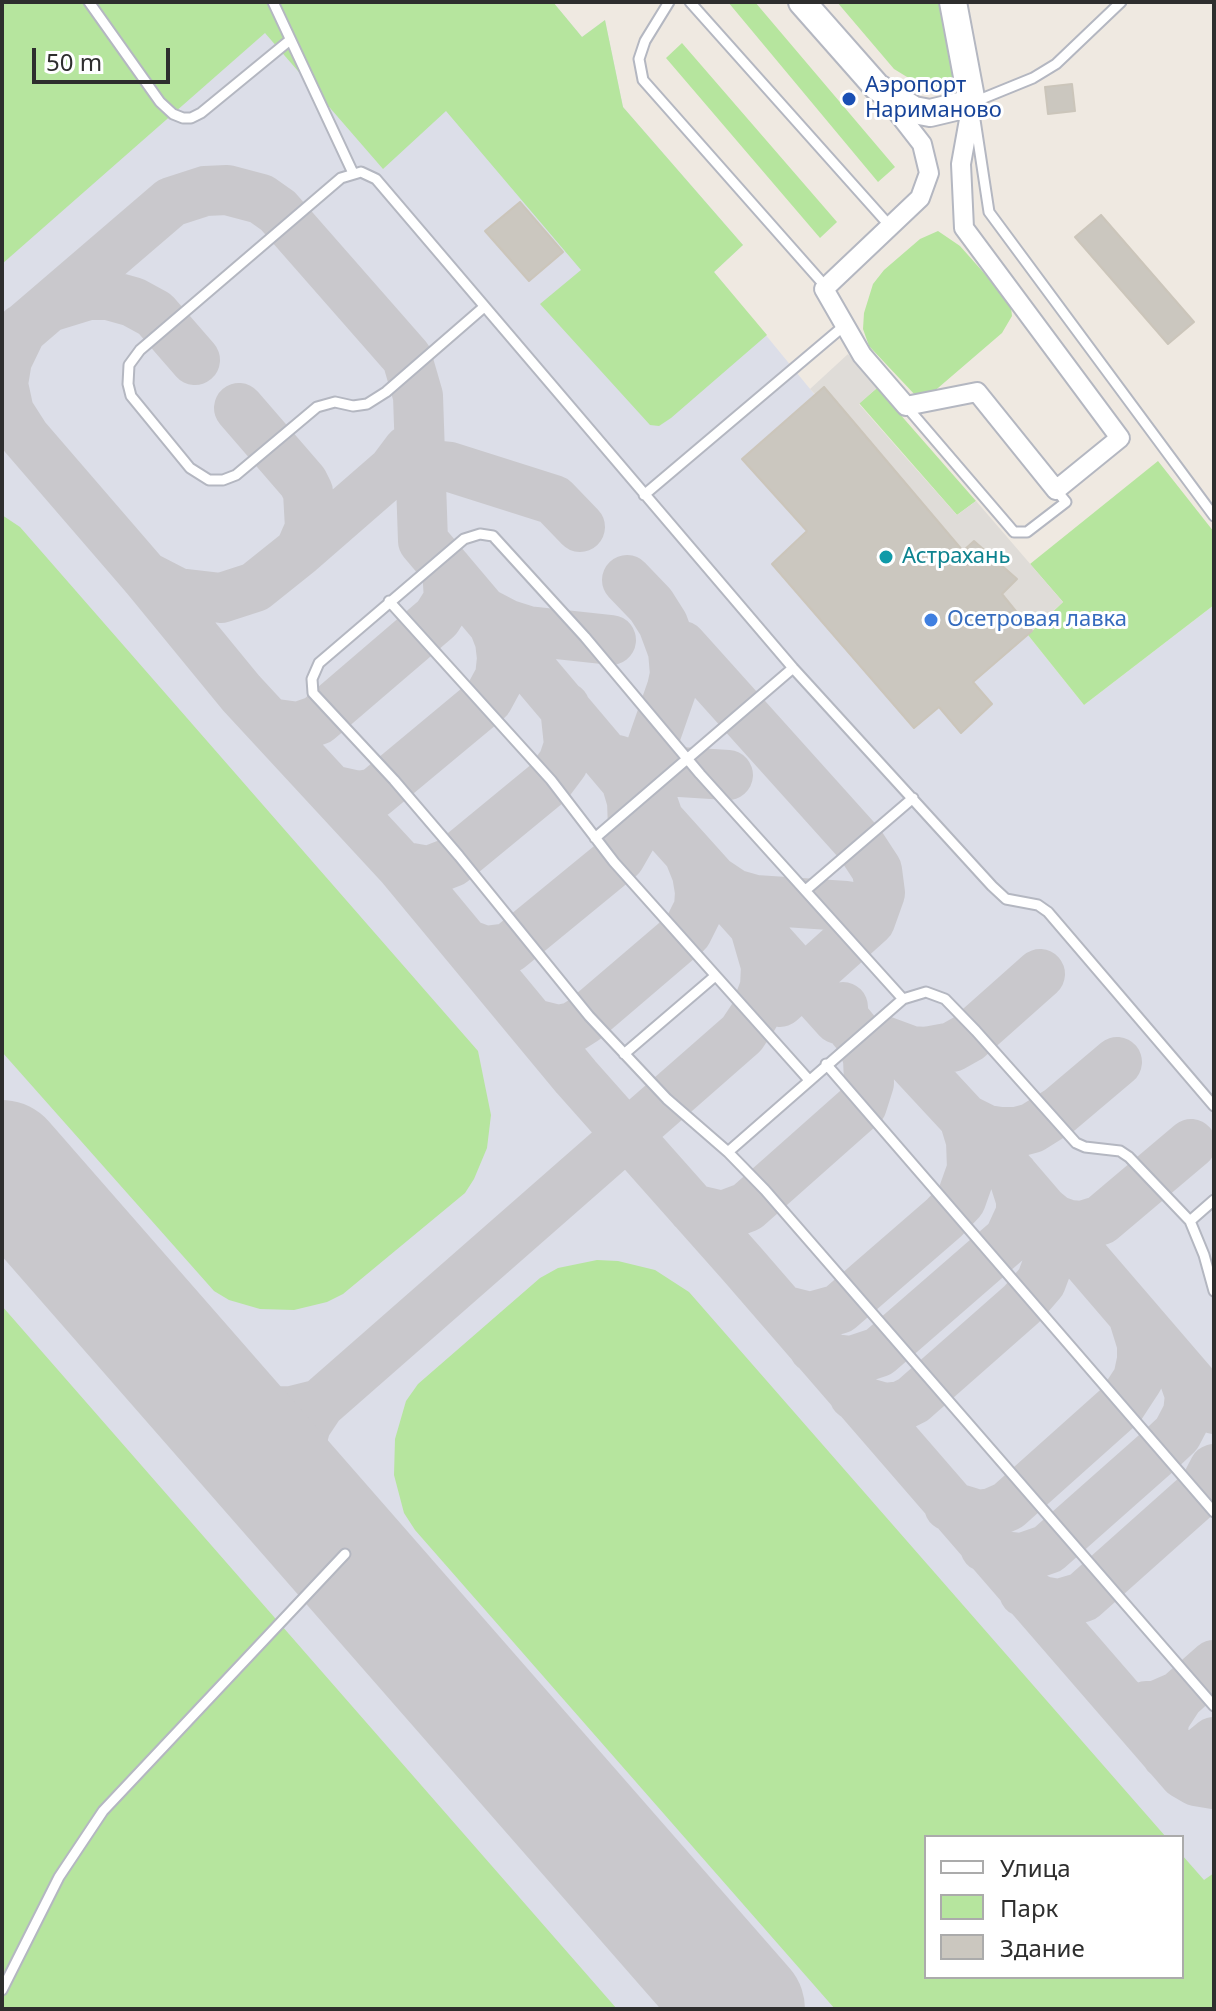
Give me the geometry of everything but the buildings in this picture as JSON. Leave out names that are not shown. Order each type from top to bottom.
[{"type":"main road","points":[[802,2],[877,87],[914,110],[930,113],[972,103],[959,9]]},
{"type":"street","points":[[877,87],[922,144],[929,173],[920,198],[824,289],[862,355],[906,406],[977,392],[1056,490],[1120,438],[964,228],[961,164],[972,103]]},
{"type":"lane","points":[[89,2],[160,102],[173,114],[183,118],[201,113],[290,40]]},
{"type":"lane","points":[[273,2],[353,173]]},
{"type":"lane","points":[[669,2],[645,41],[639,59],[643,80],[826,287]]},
{"type":"lane","points":[[690,2],[889,225]]},
{"type":"lane","points":[[1121,2],[1056,64],[1033,78],[972,103],[989,212],[1214,516]]},
{"type":"lane","points":[[484,307],[386,392],[367,404],[353,406],[335,402],[317,407],[229,479],[209,480],[190,468],[131,396],[127,374],[132,358],[341,178],[353,173],[367,174],[376,179],[793,668],[1006,899],[1038,905],[1048,912],[1214,1106]]},
{"type":"lane","points":[[644,495],[845,325]]},
{"type":"lane","points":[[906,406],[1014,532],[1027,532],[1066,502],[1056,490]]},
{"type":"lane","points":[[903,999],[493,536],[480,534],[464,539],[319,663],[312,679],[313,693],[403,790],[589,1016],[667,1099],[728,1152],[857,1293],[1214,1706]]},
{"type":"lane","points":[[389,601],[551,780],[595,838],[714,977],[809,1080]]},
{"type":"lane","points":[[595,838],[793,668]]},
{"type":"lane","points":[[807,889],[913,798]]},
{"type":"lane","points":[[624,1054],[714,977]]},
{"type":"lane","points":[[728,1152],[903,999],[926,992],[945,999],[1076,1143],[1120,1151],[1129,1157],[1190,1221],[1214,1291]]},
{"type":"lane","points":[[826,1064],[1214,1512]]},
{"type":"lane","points":[[1190,1221],[1214,1200]]},
{"type":"lane","points":[[2,1990],[59,1877],[103,1811],[345,1554]]},
{"type":"lane","points":[[2,1973],[13,1968]]},
{"type":"shaded area","name":"Астрахань","points":[[2,2],[553,2],[582,37],[605,20],[623,107],[743,245],[714,272],[815,395],[964,551],[974,541],[1017,579],[1002,595],[1032,631],[1028,635],[1084,705],[1214,605],[1214,2009],[2,2009]]},
{"type":"shaded area","points":[[848,354],[877,388],[859,404],[957,515],[976,501],[1063,602],[1032,631],[1002,594],[1017,579],[974,542],[963,551],[810,389]]},
{"type":"green space","points":[[2,2],[553,2],[582,37],[605,20],[623,107],[743,245],[714,272],[767,335],[671,418],[659,426],[650,425],[540,304],[581,270],[446,111],[383,169],[265,33],[2,264]]},
{"type":"green space","points":[[728,2],[755,2],[895,167],[878,182]]},
{"type":"green space","points":[[837,2],[943,2],[957,68],[949,85],[925,88],[894,69]]},
{"type":"green space","points":[[682,43],[837,222],[820,238],[666,58]]},
{"type":"green space","points":[[938,231],[960,246],[984,273],[1011,307],[1012,316],[1002,333],[931,394],[916,396],[869,346],[863,329],[864,313],[873,284],[884,270],[920,239]]},
{"type":"green space","points":[[877,388],[976,501],[957,515],[859,403]]},
{"type":"green space","points":[[1158,461],[1214,532],[1214,605],[1084,705],[1028,635],[1063,602],[1030,564]]},
{"type":"green space","points":[[2,515],[20,527],[478,1051],[491,1115],[487,1148],[474,1179],[465,1193],[343,1294],[327,1302],[294,1310],[260,1309],[229,1300],[214,1291],[2,1052]]},
{"type":"green space","points":[[597,1260],[618,1261],[655,1270],[689,1292],[1164,1835],[924,1835],[924,1979],[1184,1979],[1184,1857],[1204,1880],[1214,1873],[1214,2009],[835,2009],[415,1530],[404,1513],[394,1475],[395,1439],[406,1401],[418,1384],[540,1278],[558,1268]]},
{"type":"green space","points":[[2,1306],[617,2009],[2,2009]]},
{"type":"taxiway","points":[[2,347],[171,202],[205,191],[227,190],[261,199],[278,211],[407,358],[418,396],[423,541],[659,820],[838,1019]]},
{"type":"taxiway","points":[[49,307],[88,295],[108,295],[133,302],[155,314],[195,360]]},
{"type":"taxiway","points":[[22,329],[7,360],[3,384],[9,412],[25,437],[241,693],[401,866],[576,1077],[1184,1774],[1196,1781],[1214,1784]]},
{"type":"taxiway","points":[[145,576],[178,593],[221,598],[255,587],[300,551],[310,528],[308,492],[303,482],[239,408]]},
{"type":"taxiway","points":[[300,551],[393,470],[408,450]]},
{"type":"taxiway","points":[[387,476],[430,465],[450,467],[554,500],[580,527]]},
{"type":"taxiway","points":[[269,723],[298,727],[318,720],[437,618],[449,599],[447,569]]},
{"type":"taxiway","points":[[627,580],[651,605],[663,624],[673,651],[675,674],[651,748],[648,770],[647,786],[659,820]]},
{"type":"taxiway","points":[[485,613],[528,631],[611,640]]},
{"type":"taxiway","points":[[331,790],[358,796],[375,793],[488,699],[500,677],[502,658],[493,623]]},
{"type":"taxiway","points":[[671,646],[682,646],[860,844],[877,870],[880,893],[870,921],[780,1002]]},
{"type":"taxiway","points":[[401,866],[429,871],[452,862],[548,783],[563,763],[569,745],[565,707]]},
{"type":"taxiway","points":[[617,760],[648,770],[728,775]]},
{"type":"taxiway","points":[[466,944],[485,951],[509,948],[620,857],[633,828],[632,801],[626,781]]},
{"type":"taxiway","points":[[534,1024],[558,1030],[573,1027],[687,932],[699,908],[700,892],[689,854]]},
{"type":"taxiway","points":[[716,882],[734,894],[755,900],[846,906]]},
{"type":"taxiway","points":[[186,1372],[219,1400],[253,1412],[292,1411],[320,1404],[742,1034],[754,1016],[765,987],[766,966],[755,928]]},
{"type":"taxiway","points":[[884,1041],[911,1051],[952,1047],[968,1038],[1040,974]]},
{"type":"taxiway","points":[[693,1209],[723,1216],[747,1207],[862,1105],[869,1083],[868,1058],[861,1039],[843,1017],[843,1007]]},
{"type":"taxiway","points":[[898,1047],[962,1116],[1214,1409]]},
{"type":"taxiway","points":[[965,1119],[987,1130],[1000,1132],[1032,1128],[1059,1111],[1117,1062]]},
{"type":"taxiway","points":[[782,1310],[810,1317],[839,1309],[944,1218],[961,1200],[972,1169],[971,1141],[964,1118]]},
{"type":"taxiway","points":[[1044,1211],[1055,1220],[1069,1225],[1082,1226],[1101,1220],[1191,1144]]},
{"type":"taxiway","points":[[814,1348],[834,1359],[852,1361],[879,1352],[1009,1239],[1021,1213],[1021,1200],[1013,1175]]},
{"type":"taxiway","points":[[854,1395],[864,1402],[885,1408],[901,1406],[913,1400],[1022,1304],[1041,1282],[1047,1266],[1050,1240],[1044,1211]]},
{"type":"taxiway","points":[[949,1506],[978,1515],[1008,1506],[1121,1405],[1138,1379],[1142,1360],[1142,1344],[1133,1315]]},
{"type":"taxiway","points":[[985,1547],[1003,1556],[1022,1558],[1048,1549],[1161,1449],[1177,1434],[1188,1413],[1190,1395],[1182,1372]]},
{"type":"taxiway","points":[[312,1517],[300,1472],[300,1447],[306,1425],[320,1404]]},
{"type":"taxiway","points":[[1024,1592],[1042,1601],[1059,1604],[1083,1597],[1203,1490],[1214,1469]]},
{"type":"taxiway","points":[[1146,1706],[1156,1706],[1179,1696],[1214,1665]]},
{"type":"taxiway","points":[[1179,1696],[1164,1719],[1167,1755],[1198,1755],[1214,1742]]},
{"type":"runway","points":[[2,1162],[743,2009]]},
{"type":"place","name":"Аэропорт Нариманово","points":[[849,99]]},
{"type":"place","name":"Астрахань","points":[[886,557]]},
{"type":"place","name":"Осетровая лавка","points":[[931,620]]}]
